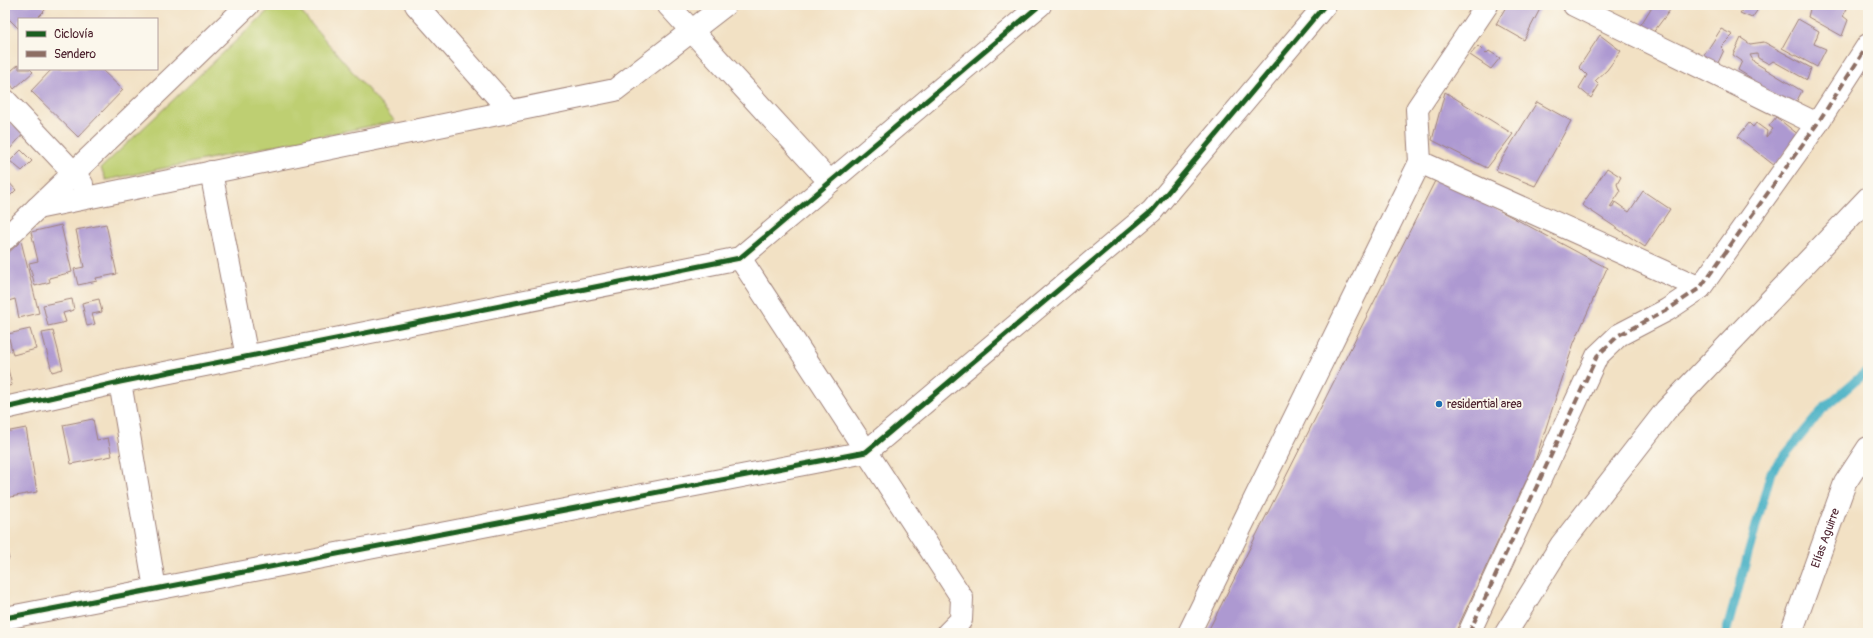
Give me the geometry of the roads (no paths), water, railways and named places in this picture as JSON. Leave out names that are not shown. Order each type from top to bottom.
[{"type":"street","points":[[5,239],[248,5]]},
{"type":"street","points":[[416,5],[510,112]]},
{"type":"street","points":[[668,5],[830,182]]},
{"type":"street","points":[[37,208],[615,90],[725,5]]},
{"type":"street","points":[[5,408],[120,382],[740,258],[1040,5]]},
{"type":"street","points":[[5,618],[866,452],[1152,211],[1325,5]]},
{"type":"street","points":[[1189,633],[1420,162],[1417,109],[1487,5]]},
{"type":"street","points":[[1574,5],[1817,124]]},
{"type":"street","points":[[1469,633],[1597,356],[1619,335],[1667,310],[1700,288],[1817,124],[1868,45]]},
{"type":"street","points":[[5,100],[74,173],[91,197]]},
{"type":"street","points":[[1420,162],[1700,288]]},
{"type":"street","points":[[211,172],[247,357]]},
{"type":"street","points":[[1506,633],[1561,545],[1666,410],[1868,198]]},
{"type":"street","points":[[740,258],[962,598],[961,620],[948,633]]},
{"type":"street","points":[[120,382],[155,589]]},
{"type":"street","name":"Elías Aguirre","points":[[1791,633],[1845,483],[1868,448]]},
{"type":"street","points":[[5,630],[8,633]]},
{"type":"waterway","points":[[1726,633],[1771,472],[1823,409],[1868,370]]},
{"type":"place","name":"residential area","points":[[1439,404]]}]
